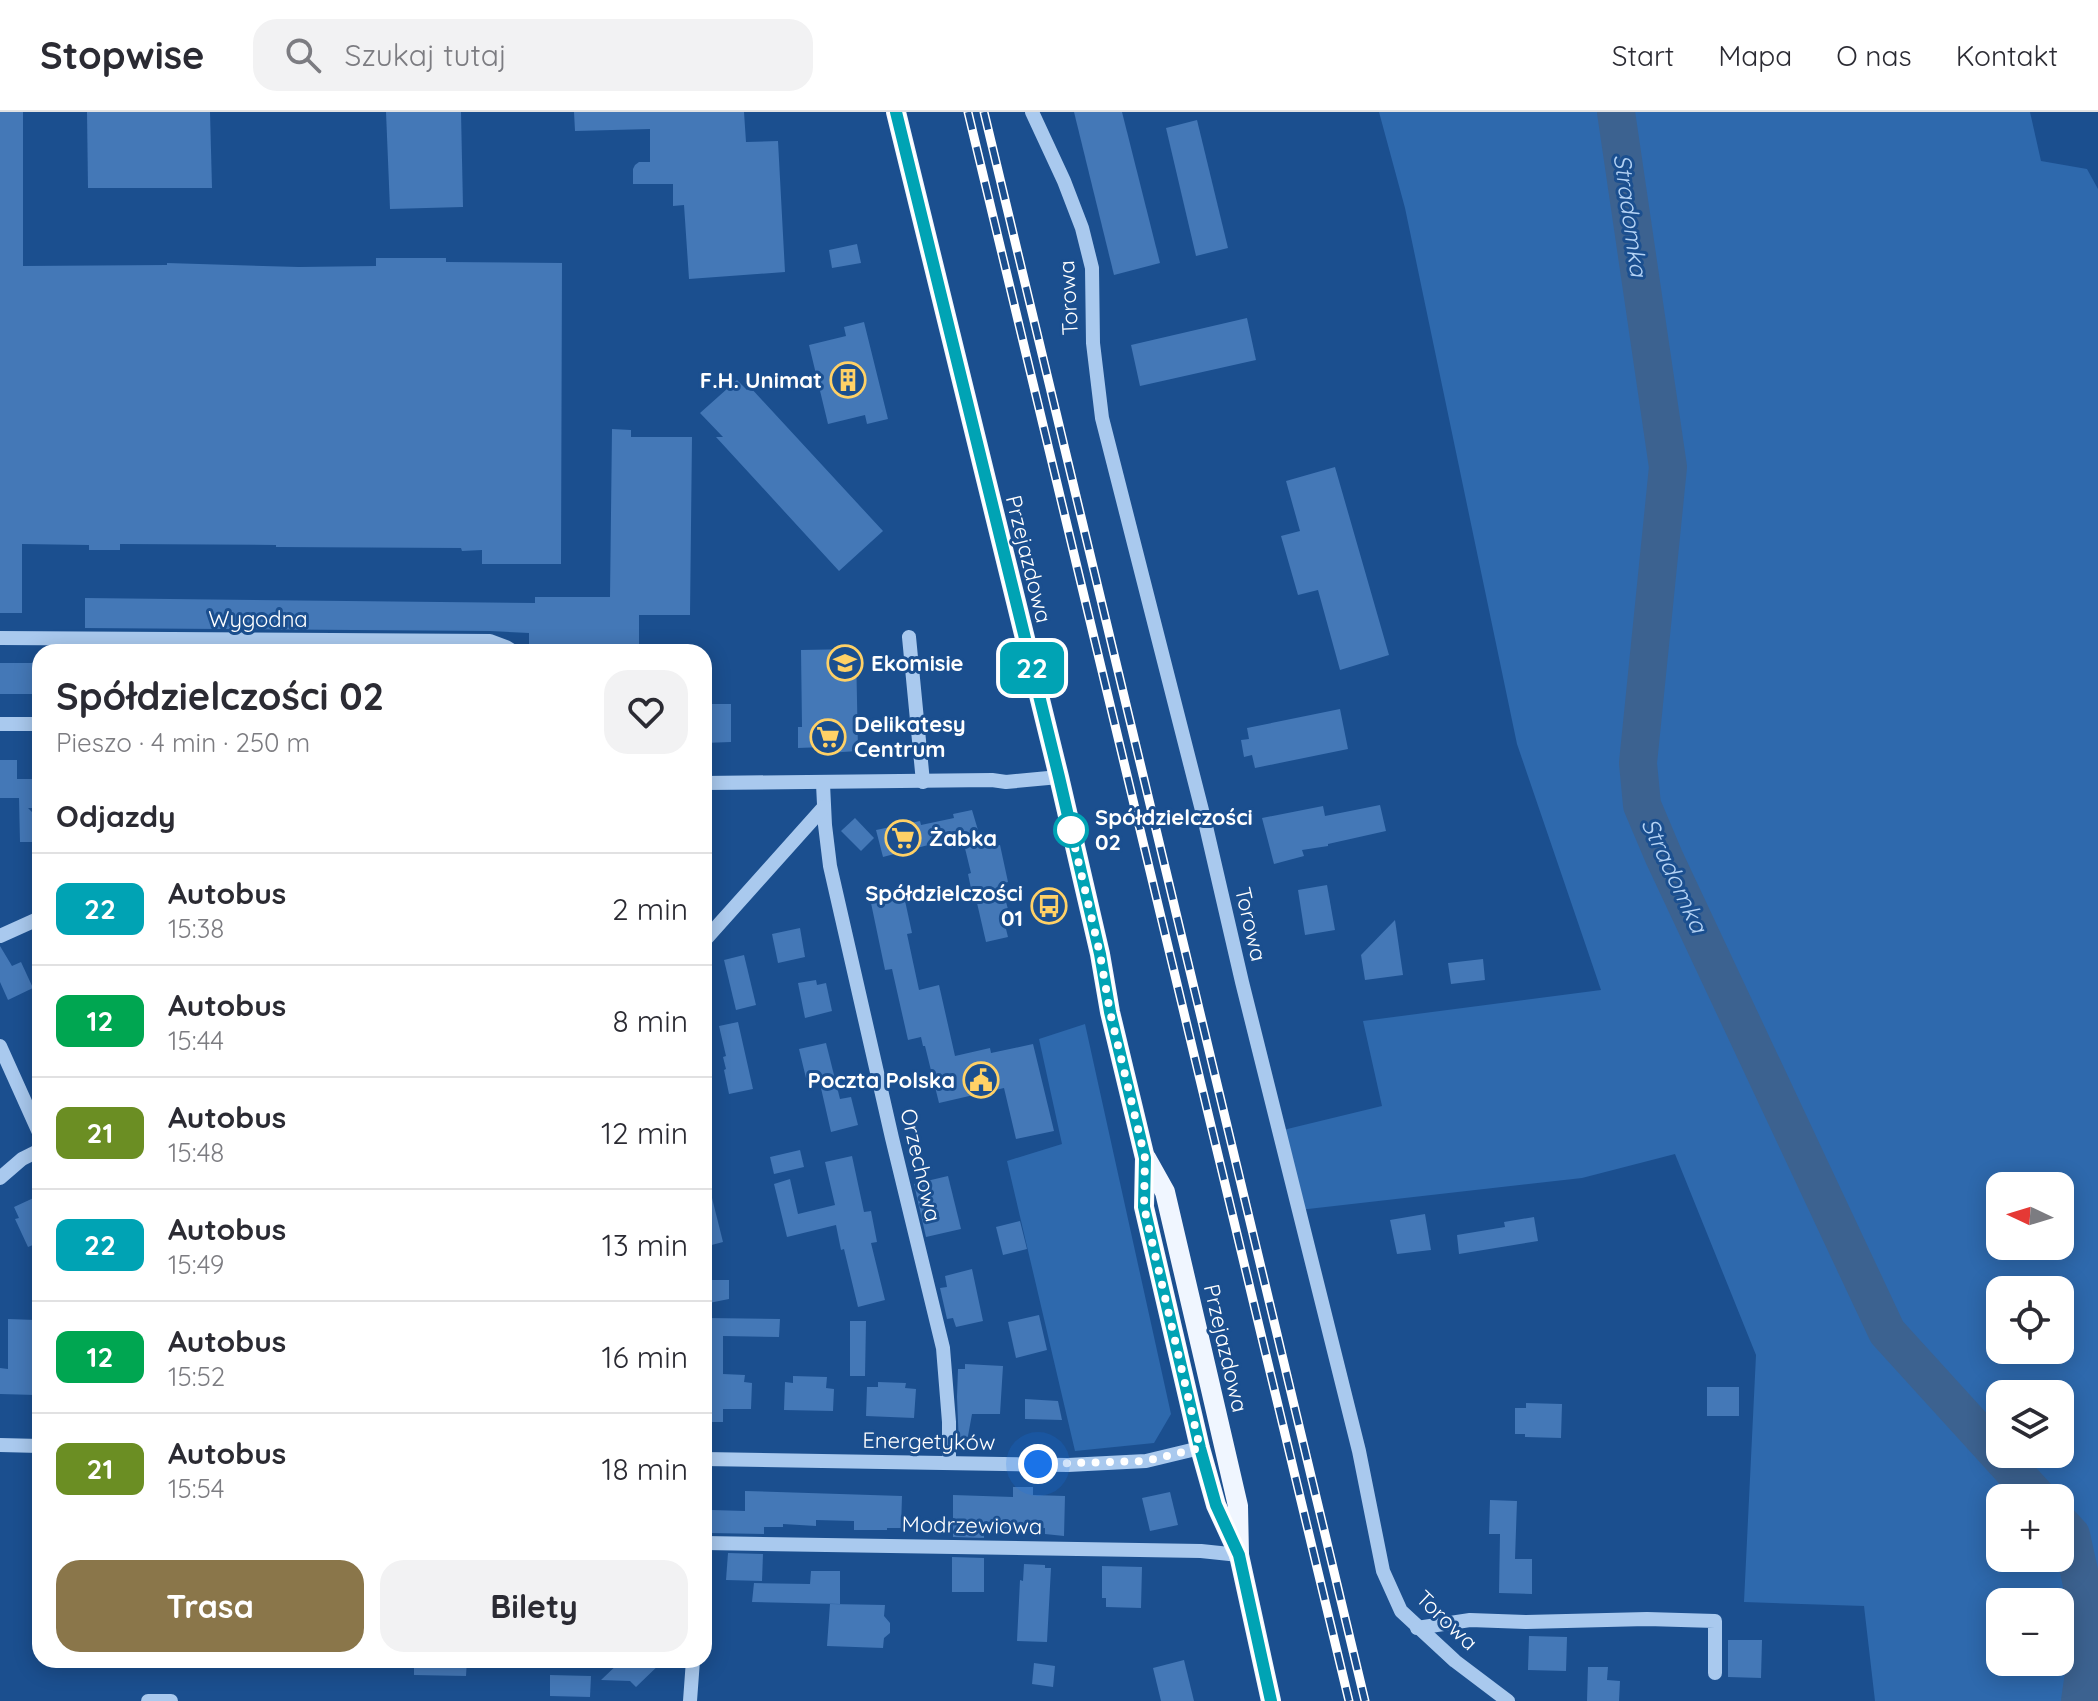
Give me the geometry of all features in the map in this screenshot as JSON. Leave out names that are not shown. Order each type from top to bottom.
[{"type":"main road","name":"Przejazdowa","points":[[896,112],[1100,954],[1110,1012],[1145,1158],[1144,1207],[1200,1448],[1216,1505],[1239,1555]]},
{"type":"main road","name":"Przejazdowa","points":[[1145,1158],[1165,1192],[1197,1329],[1238,1506],[1239,1555],[1271,1701]]},
{"type":"street","name":"Torowa","points":[[1032,112],[1064,181],[1082,228],[1092,268],[1093,343],[1102,418],[1205,822],[1245,997],[1359,1451],[1383,1571],[1401,1611],[1417,1628],[1508,1701]]},
{"type":"street","points":[[909,637],[923,782]]},
{"type":"street","name":"Wygodna","points":[[0,638],[490,641],[498,644]]},
{"type":"street","points":[[0,724],[32,724]]},
{"type":"street","points":[[712,783],[1006,782],[1059,777]]},
{"type":"street","name":"Orzechowa","points":[[823,784],[830,866],[943,1348],[949,1411],[949,1463]]},
{"type":"street","points":[[712,932],[824,807]]},
{"type":"street","points":[[0,936],[32,922]]},
{"type":"street","points":[[0,1046],[32,1117]]},
{"type":"street","points":[[0,1178],[32,1154]]},
{"type":"street","points":[[0,1445],[32,1446]]},
{"type":"street","name":"Energetyków","points":[[712,1459],[1068,1465],[1146,1461],[1200,1448]]},
{"type":"street","name":"Modrzewiowa","points":[[712,1543],[1201,1551],[1239,1555]]},
{"type":"street","points":[[1417,1628],[1470,1620],[1715,1621],[1715,1673]]},
{"type":"street","points":[[690,1701],[692,1668]]},
{"type":"street","points":[[148,1701],[171,1701]]},
{"type":"shaded area","points":[[1379,112],[2030,112],[2041,161],[2087,169],[2098,189],[2098,1701],[1875,1701],[1864,1606],[1744,1602],[1756,1355],[1675,1154],[1582,1178],[1299,1210],[1279,1131],[1382,1106],[1363,1021],[1601,990],[1517,744],[1405,208]]},
{"type":"shaded area","points":[[1085,1024],[1171,1414],[1154,1443],[1075,1451],[1007,1161],[1062,1144],[1039,1039]]},
{"type":"building","points":[[0,112],[23,112],[23,266],[167,263],[376,266],[376,258],[562,263],[561,564],[482,564],[482,550],[462,551],[461,548],[120,544],[120,550],[89,550],[89,545],[22,544],[22,613],[0,613]]},
{"type":"building","points":[[87,112],[210,112],[212,188],[88,188]]},
{"type":"building","points":[[386,112],[461,112],[463,207],[390,209]]},
{"type":"building","points":[[574,112],[744,112],[746,142],[778,141],[785,272],[689,279],[684,205],[673,206],[673,184],[633,184],[635,165],[650,162],[650,129],[575,131]]},
{"type":"building","points":[[1074,112],[1122,112],[1160,263],[1114,275]]},
{"type":"building","points":[[1197,120],[1228,248],[1196,256],[1166,128]]},
{"type":"building","points":[[857,244],[861,263],[832,268],[829,250]]},
{"type":"building","points":[[1247,318],[1256,360],[1140,386],[1131,345]]},
{"type":"building","name":"F.H. Unimat","points":[[864,322],[888,419],[867,424],[865,415],[828,424],[809,345],[846,336],[844,327]]},
{"type":"building","points":[[737,380],[747,390],[750,387],[883,531],[839,571],[716,437],[723,437],[700,413]]},
{"type":"building","points":[[612,429],[631,430],[631,437],[692,437],[690,615],[639,615],[639,644],[529,644],[529,633],[490,631],[85,628],[85,598],[535,603],[535,597],[610,597]]},
{"type":"building","points":[[1335,467],[1389,655],[1340,670],[1318,590],[1298,595],[1281,536],[1300,531],[1286,481]]},
{"type":"building","points":[[856,649],[858,751],[827,753],[824,747],[798,748],[798,727],[802,727],[801,650]]},
{"type":"building","points":[[0,663],[32,663],[32,694],[0,694]]},
{"type":"building","points":[[712,704],[731,704],[731,742],[712,743]]},
{"type":"building","points":[[1340,709],[1348,749],[1255,768],[1252,755],[1244,757],[1241,740],[1249,739],[1247,728]]},
{"type":"building","points":[[0,760],[17,760],[17,779],[32,779],[32,808],[28,808],[32,812],[32,842],[20,842],[19,798],[0,798]]},
{"type":"building","points":[[1380,805],[1386,831],[1302,850],[1304,856],[1274,864],[1262,818],[1323,806],[1325,816]]},
{"type":"building","points":[[972,810],[983,847],[1000,845],[1008,882],[1001,884],[1011,920],[1004,921],[1008,937],[986,942],[977,903],[974,903],[962,836],[883,857],[876,830],[920,821],[921,825],[954,818],[953,814]]},
{"type":"building","points":[[855,818],[874,838],[861,851],[841,831]]},
{"type":"building","points":[[1327,885],[1335,930],[1305,935],[1298,890]]},
{"type":"building","points":[[895,889],[897,898],[904,896],[912,933],[907,934],[919,990],[939,985],[955,1056],[990,1048],[991,1053],[1033,1044],[1054,1131],[1016,1139],[1004,1088],[939,1103],[921,1037],[908,1040],[892,969],[885,970],[871,903],[880,901],[879,893]]},
{"type":"building","points":[[1395,920],[1403,975],[1365,980],[1361,955]]},
{"type":"building","points":[[800,928],[805,957],[778,963],[772,934]]},
{"type":"building","points":[[0,946],[12,966],[21,962],[32,988],[8,1000],[0,982]]},
{"type":"building","points":[[744,955],[756,1005],[736,1010],[724,960]]},
{"type":"building","points":[[1483,959],[1485,980],[1451,984],[1448,963]]},
{"type":"building","points":[[816,980],[817,985],[826,983],[832,1011],[805,1018],[798,983]]},
{"type":"building","points":[[738,1022],[753,1089],[729,1094],[724,1070],[723,1057],[726,1056],[719,1026]]},
{"type":"building","points":[[826,1043],[840,1099],[851,1097],[858,1125],[831,1132],[818,1075],[806,1078],[799,1049]]},
{"type":"building","points":[[800,1150],[804,1167],[774,1174],[770,1157]]},
{"type":"building","points":[[852,1156],[864,1212],[871,1211],[877,1242],[871,1243],[885,1300],[858,1307],[836,1225],[787,1237],[774,1184],[790,1179],[798,1214],[835,1205],[825,1162]]},
{"type":"building","points":[[948,1176],[961,1229],[926,1237],[914,1184]]},
{"type":"building","points":[[712,1198],[723,1242],[712,1245]]},
{"type":"building","points":[[32,1199],[32,1245],[28,1247],[15,1219],[19,1218],[14,1207]]},
{"type":"building","points":[[1425,1214],[1431,1250],[1397,1254],[1390,1220]]},
{"type":"building","points":[[1534,1217],[1538,1241],[1459,1254],[1457,1235],[1505,1227],[1504,1222]]},
{"type":"building","points":[[1020,1221],[1027,1249],[1003,1255],[996,1227]]},
{"type":"building","points":[[972,1269],[983,1321],[956,1327],[953,1318],[947,1319],[940,1288],[947,1287],[945,1276]]},
{"type":"building","points":[[712,1280],[729,1280],[729,1299],[712,1302]]},
{"type":"building","points":[[1039,1315],[1047,1350],[1016,1358],[1008,1322]]},
{"type":"building","points":[[712,1318],[780,1319],[779,1337],[723,1336],[723,1374],[745,1375],[744,1382],[752,1383],[751,1409],[723,1409],[723,1422],[712,1422]]},
{"type":"building","points":[[8,1319],[32,1320],[32,1395],[0,1394],[0,1368],[8,1369]]},
{"type":"building","points":[[850,1321],[866,1321],[865,1376],[850,1376]]},
{"type":"building","points":[[965,1364],[1003,1366],[1000,1414],[972,1414],[966,1447],[959,1446],[957,1397],[958,1369],[965,1369]]},
{"type":"building","points":[[793,1376],[827,1377],[826,1388],[834,1389],[833,1411],[784,1410],[785,1382],[793,1383]]},
{"type":"building","points":[[878,1382],[906,1383],[905,1388],[916,1389],[914,1418],[866,1416],[867,1387],[878,1387]]},
{"type":"building","points":[[1707,1387],[1739,1387],[1739,1416],[1707,1416]]},
{"type":"building","points":[[1025,1399],[1058,1401],[1062,1420],[1025,1419]]},
{"type":"building","points":[[1526,1403],[1562,1404],[1561,1438],[1515,1434],[1515,1408],[1526,1408]]},
{"type":"building","points":[[1013,1487],[1033,1487],[1033,1495],[1065,1496],[1064,1536],[1045,1534],[1045,1528],[1002,1528],[1002,1532],[984,1531],[984,1538],[953,1537],[953,1495],[1013,1497]]},
{"type":"building","points":[[745,1491],[902,1496],[901,1528],[854,1530],[854,1521],[816,1520],[816,1526],[783,1524],[783,1527],[764,1527],[764,1534],[712,1533],[712,1510],[745,1511]]},
{"type":"building","points":[[1170,1492],[1178,1525],[1150,1531],[1142,1498]]},
{"type":"building","points":[[1490,1500],[1517,1501],[1515,1559],[1532,1559],[1532,1594],[1499,1593],[1500,1534],[1489,1534]]},
{"type":"building","points":[[728,1553],[763,1554],[762,1581],[726,1580]]},
{"type":"building","points":[[952,1557],[984,1558],[984,1592],[952,1592]]},
{"type":"building","points":[[1024,1564],[1051,1568],[1047,1642],[1017,1641],[1020,1580],[1023,1581]]},
{"type":"building","points":[[1102,1566],[1142,1567],[1141,1608],[1106,1607],[1106,1598],[1102,1598]]},
{"type":"building","points":[[811,1571],[840,1571],[840,1604],[752,1602],[754,1583],[810,1584]]},
{"type":"building","points":[[830,1604],[885,1605],[884,1616],[890,1623],[890,1633],[884,1638],[883,1648],[827,1646]]},
{"type":"building","points":[[1529,1636],[1567,1637],[1566,1671],[1528,1670]]},
{"type":"building","points":[[1728,1640],[1762,1640],[1761,1678],[1728,1677]]},
{"type":"building","points":[[1184,1660],[1194,1701],[1161,1701],[1153,1668]]},
{"type":"building","points":[[1034,1663],[1055,1666],[1053,1687],[1032,1684]]},
{"type":"building","points":[[1588,1667],[1608,1667],[1607,1680],[1620,1681],[1619,1701],[1587,1701]]},
{"type":"building","points":[[414,1668],[466,1668],[466,1676],[414,1675]]},
{"type":"building","points":[[614,1668],[656,1668],[636,1687],[630,1681],[601,1680]]},
{"type":"building","points":[[550,1675],[591,1676],[590,1697],[550,1696]]},
{"type":"waterway","name":"Stradomka","points":[[1616,112],[1668,467],[1638,763],[1642,805],[1887,1332],[2025,1484]]},
{"type":"waterway","name":"Stradomka","points":[[2074,1548],[2091,1625],[2080,1701]]},
{"type":"railway","points":[[968,112],[1349,1701]]},
{"type":"railway","points":[[984,112],[1365,1701]]},
{"type":"bus line","name":"22","points":[[896,112],[1100,954],[1110,1012],[1145,1158],[1144,1207],[1200,1448],[1216,1505],[1239,1555],[1271,1701]]},
{"type":"place","name":"F.H. Unimat","points":[[848,380]]},
{"type":"place","name":"Ekomisie","points":[[845,663]]},
{"type":"place","name":"Delikatesy Centrum","points":[[828,737]]},
{"type":"place","name":"Spółdzielczości 02","points":[[1071,830]]},
{"type":"place","name":"Żabka","points":[[903,838]]},
{"type":"place","name":"Spółdzielczości 01","points":[[1049,906]]},
{"type":"place","name":"Poczta Polska","points":[[981,1080]]},
{"type":"route","points":[[1038,1464],[1146,1461],[1200,1448],[1144,1207],[1145,1158],[1071,830]]}]
